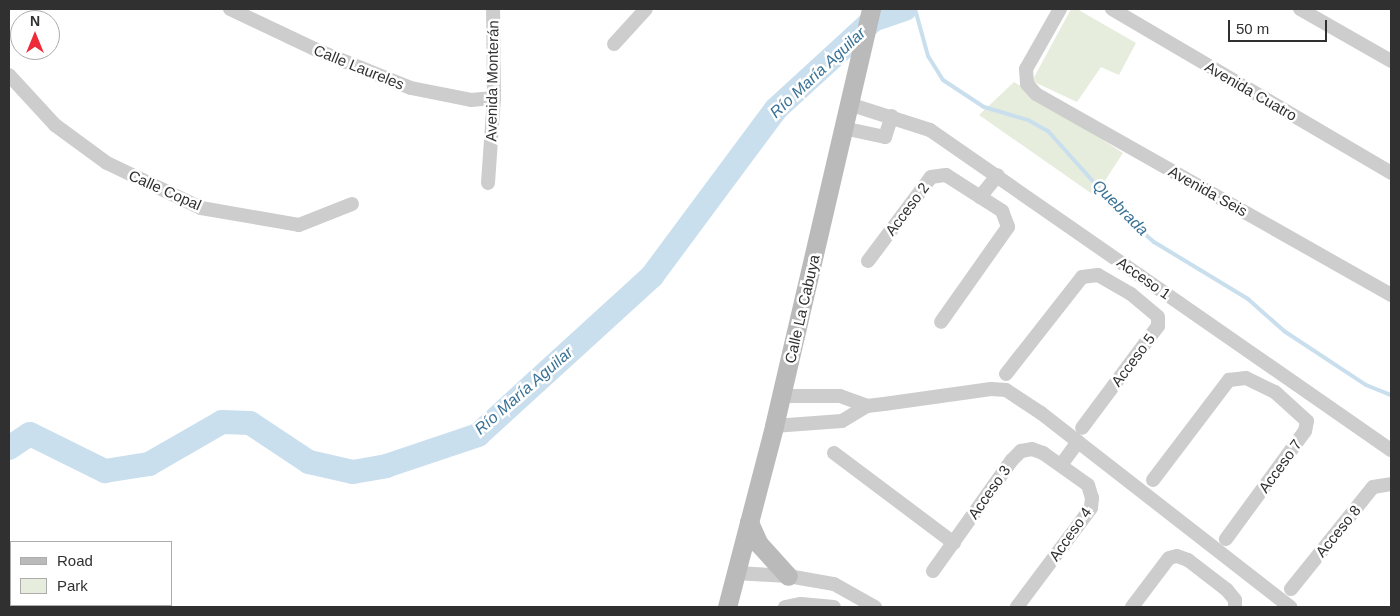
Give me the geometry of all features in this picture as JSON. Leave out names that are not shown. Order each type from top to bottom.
[{"type":"street","name":"Calle Laureles","points":[[230,9],[319,52],[411,88],[471,100],[494,98]]},
{"type":"street","name":"Avenida Monterán","points":[[488,183],[494,98],[493,9]]},
{"type":"street","points":[[614,44],[646,9]]},
{"type":"street","name":"Avenida Seis","points":[[1060,9],[1026,69],[1028,84],[1036,94],[1391,295]]},
{"type":"street","name":"Avenida Cuatro","points":[[1112,9],[1391,173]]},
{"type":"street","points":[[1300,9],[1391,61]]},
{"type":"street","name":"Calle La Cabuya","points":[[727,607],[782,396],[871,11]]},
{"type":"street","name":"Calle Copal","points":[[9,75],[55,125],[106,163],[201,208],[299,225],[352,204]]},
{"type":"street","name":"Acceso 1","points":[[849,104],[892,116],[930,130],[998,175],[1391,450]]},
{"type":"street","points":[[843,128],[885,137],[892,116]]},
{"type":"street","name":"Acceso 2","points":[[868,261],[931,178],[946,175],[980,197]]},
{"type":"street","points":[[941,322],[1008,227],[1002,211],[980,197],[998,175]]},
{"type":"street","points":[[1006,374],[1082,277],[1098,274],[1131,294],[1143,278]]},
{"type":"street","name":"Acceso 5","points":[[1061,465],[1080,435],[1158,326],[1158,317],[1131,294]]},
{"type":"street","points":[[1274,392],[1286,376]]},
{"type":"street","name":"Acceso 7","points":[[1153,480],[1229,380],[1246,378],[1274,392],[1307,421],[1305,431],[1226,539]]},
{"type":"street","points":[[774,426],[842,421],[867,406],[991,388],[1006,390],[1080,435],[1224,556],[1290,607]]},
{"type":"street","points":[[782,396],[840,396],[867,406]]},
{"type":"street","name":"Acceso 3","points":[[932,571],[1021,451],[1032,449],[1043,453],[1061,465]]},
{"type":"street","points":[[834,453],[954,543]]},
{"type":"street","name":"Acceso 4","points":[[1017,607],[1091,508],[1092,498],[1088,485],[1061,465]]},
{"type":"street","name":"Acceso 8","points":[[1291,589],[1373,487],[1391,484]]},
{"type":"street","points":[[749,522],[759,544],[788,576]]},
{"type":"street","points":[[1132,607],[1169,558],[1177,556],[1188,560],[1227,590],[1234,600],[1235,607]]},
{"type":"street","points":[[1209,575],[1224,556]]},
{"type":"street","points":[[736,573],[788,576],[834,584],[875,607]]},
{"type":"street","points":[[785,607],[801,604],[834,607]]},
{"type":"green space","points":[[1071,9],[1077,9],[1136,43],[1119,75],[1101,67],[1077,102],[1032,81]]},
{"type":"green space","points":[[1014,82],[1123,153],[1095,196],[979,115]]},
{"type":"waterway","name":"Río María Aguilar","points":[[9,448],[30,434],[105,471],[149,464],[222,422],[250,423],[309,462],[353,472],[386,466],[478,435],[652,276],[776,109],[873,20],[905,9]]},
{"type":"waterway","name":"Quebrada","points":[[915,9],[928,56],[943,80],[984,107],[1028,120],[1048,131],[1124,216],[1154,242],[1248,299],[1284,331],[1366,385],[1391,395]]}]
